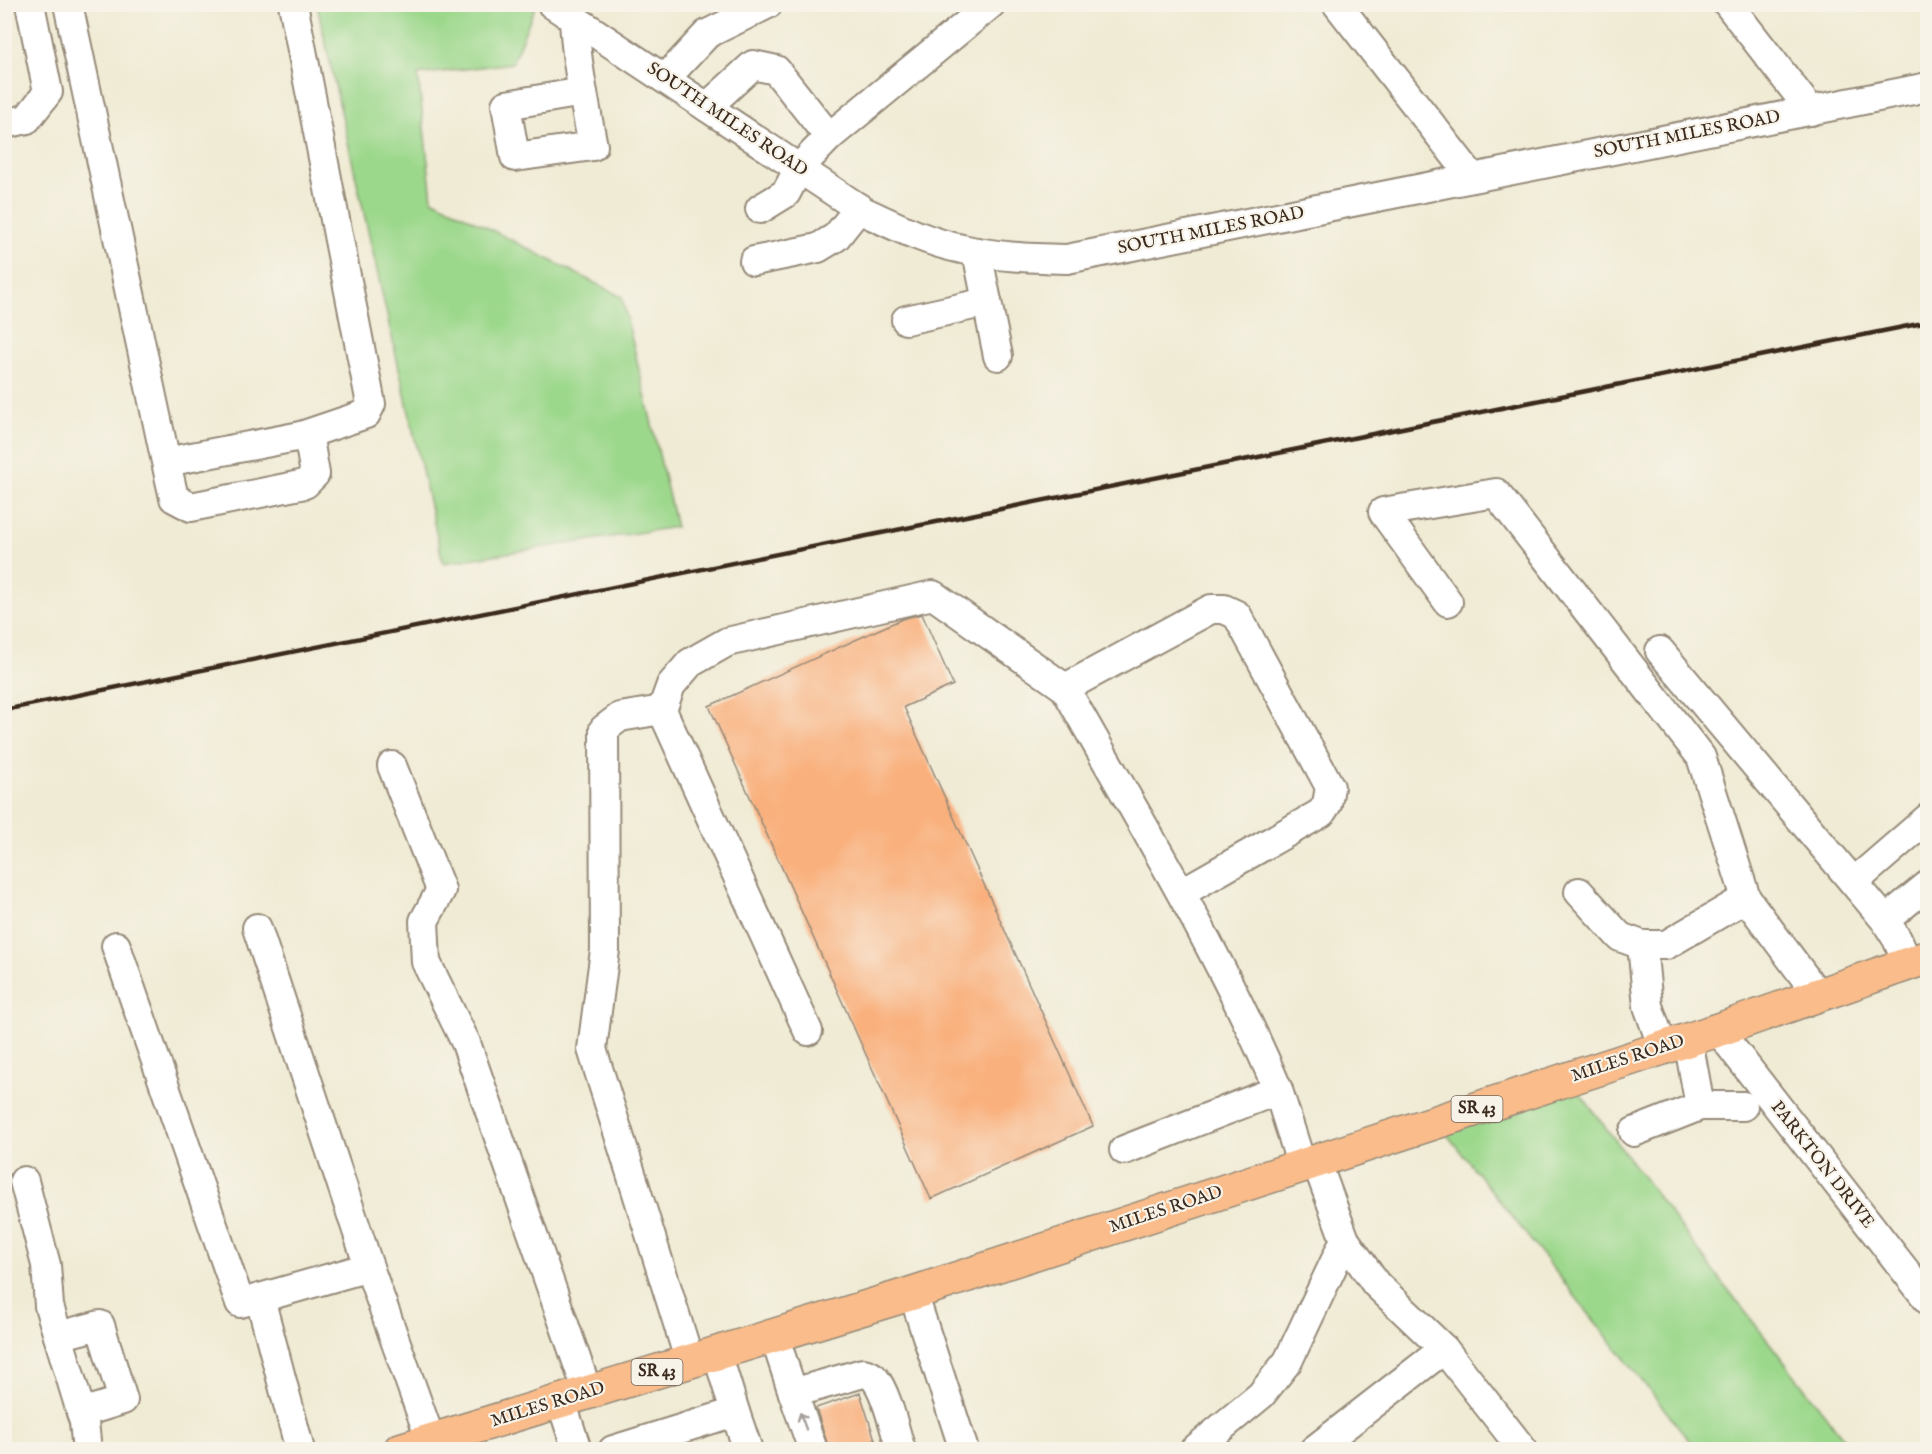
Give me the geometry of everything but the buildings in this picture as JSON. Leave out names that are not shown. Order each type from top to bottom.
[{"type":"main road","name":"MILES ROAD","points":[[436,1443],[575,1397],[913,1293],[1690,1039],[1918,961]]},
{"type":"street","points":[[4,124],[27,118],[48,92],[30,4]]},
{"type":"street","points":[[68,4],[174,498],[191,507],[305,484],[315,474],[310,445],[301,436]]},
{"type":"street","points":[[166,462],[301,436],[366,414],[371,404],[293,4]]},
{"type":"street","points":[[665,79],[706,34],[768,4]]},
{"type":"street","points":[[760,209],[786,193],[799,168],[829,137],[992,4]]},
{"type":"street","points":[[1337,4],[1472,177]]},
{"type":"street","points":[[1728,4],[1811,111]]},
{"type":"street","points":[[563,12],[575,52],[583,92]]},
{"type":"street","name":"SOUTH MILES ROAD","points":[[563,12],[859,208],[907,231],[960,249],[1012,257],[1067,259],[1928,87]]},
{"type":"street","points":[[707,107],[753,64],[776,70],[829,137]]},
{"type":"street","points":[[754,261],[818,248],[836,237],[859,208]]},
{"type":"street","points":[[977,252],[998,356]]},
{"type":"street","points":[[906,320],[987,302]]},
{"type":"street","points":[[1448,602],[1383,512],[1496,493],[1701,757],[1746,898],[1818,995]]},
{"type":"street","points":[[808,1031],[662,710],[671,685],[690,663],[727,642],[933,595],[1065,688],[1181,893],[1228,984],[1345,1240],[1376,1284],[1444,1349],[1523,1449]]},
{"type":"street","points":[[1065,688],[1211,609],[1224,609],[1237,615],[1330,787],[1329,796],[1321,813],[1181,893]]},
{"type":"street","points":[[1660,651],[1918,961]]},
{"type":"street","points":[[662,710],[620,717],[604,729],[605,950],[592,1049],[704,1357],[735,1412],[748,1449]]},
{"type":"street","points":[[392,766],[441,890],[424,921],[426,962],[466,1043],[575,1397],[577,1449]]},
{"type":"street","points":[[1854,882],[1928,818]]},
{"type":"street","points":[[1885,920],[1928,885]]},
{"type":"street","points":[[1579,892],[1620,937],[1642,945],[1666,945],[1746,898]]},
{"type":"street","points":[[257,928],[369,1267],[436,1443]]},
{"type":"street","points":[[1642,945],[1648,1006],[1690,1039],[1700,1106]]},
{"type":"street","points":[[116,946],[240,1303],[369,1267]]},
{"type":"street","name":"PARKTON DRIVE","points":[[1690,1039],[1928,1300]]},
{"type":"street","points":[[1124,1150],[1278,1090]]},
{"type":"street","points":[[1634,1132],[1700,1106],[1743,1106]]},
{"type":"street","points":[[24,1181],[46,1265],[49,1306],[81,1413],[87,1449]]},
{"type":"street","points":[[1194,1449],[1261,1395],[1288,1361],[1345,1240]]},
{"type":"street","points":[[913,1293],[964,1449]]},
{"type":"street","points":[[260,1298],[300,1449]]},
{"type":"street","points":[[58,1336],[100,1325],[123,1400],[81,1413]]},
{"type":"street","points":[[774,1335],[813,1449]]},
{"type":"street","points":[[1314,1449],[1444,1349]]},
{"type":"street","points":[[793,1393],[863,1373],[869,1374],[881,1389],[901,1449]]},
{"type":"street","points":[[613,1449],[735,1412]]},
{"type":"green space","points":[[317,5],[536,5],[512,63],[418,75],[432,199],[622,297],[676,527],[443,563]]},
{"type":"green space","points":[[1569,1079],[1852,1449],[1696,1449],[1437,1122]]},
{"type":"railway","points":[[4,710],[1928,322]]}]
